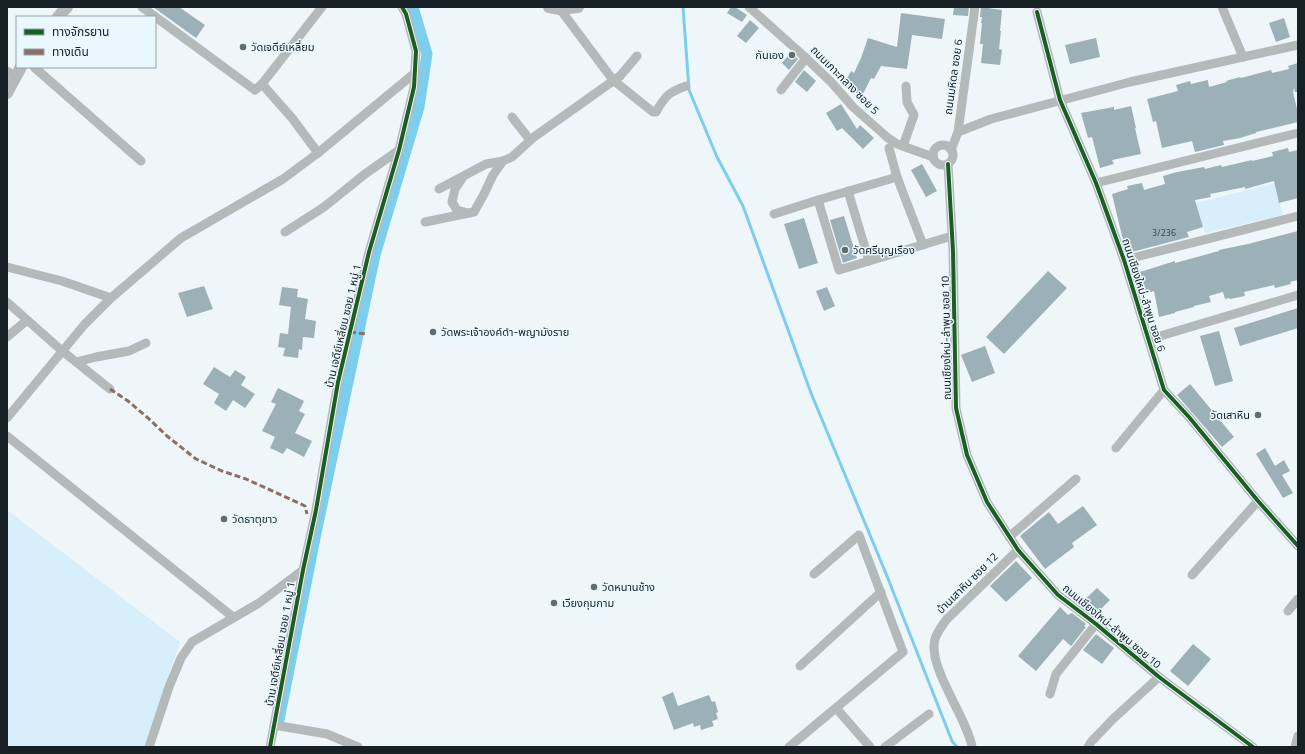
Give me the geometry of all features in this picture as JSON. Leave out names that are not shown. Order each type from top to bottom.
[{"type":"street","points":[[59,16],[67,7]]},
{"type":"street","points":[[142,7],[155,16]]},
{"type":"street","points":[[258,87],[322,7]]},
{"type":"street","name":"บ้าน เจดีย์เหลี่ยม ซอย 1 หมู่ 1","points":[[270,747],[278,726],[303,570],[316,510],[338,382],[369,252],[399,150],[414,87],[416,51],[406,14],[402,7]]},
{"type":"street","points":[[554,8],[578,7]]},
{"type":"street","name":"ถนนเกาะกลาง ซอย 5","points":[[749,7],[806,58],[831,82],[853,107],[888,138],[903,146],[933,157]]},
{"type":"street","name":"ถนนมหิดล ซอย 6","points":[[952,150],[958,132],[975,7]]},
{"type":"street","points":[[1222,7],[1243,56]]},
{"type":"street","points":[[554,8],[613,80],[654,112],[656,112],[669,94],[674,90],[686,86]]},
{"type":"street","name":"ถนนเชียงใหม่-ลำพูน ซอย 6","points":[[1037,12],[1060,100],[1096,183],[1124,260],[1150,339],[1164,390],[1189,417],[1258,501],[1298,546]]},
{"type":"street","points":[[156,17],[258,87],[292,118],[318,153]]},
{"type":"street","points":[[958,132],[991,119],[1130,82],[1298,45]]},
{"type":"street","points":[[439,189],[486,164],[503,161],[512,157],[530,140],[620,76],[637,56]]},
{"type":"street","points":[[781,90],[806,58]]},
{"type":"street","points":[[35,68],[141,161]]},
{"type":"street","points":[[7,94],[15,72]]},
{"type":"street","points":[[7,418],[61,350],[84,325],[111,298],[181,238],[283,179],[318,153],[416,72]]},
{"type":"street","points":[[903,146],[914,115],[907,102],[906,86]]},
{"type":"street","points":[[512,117],[530,140]]},
{"type":"street","points":[[1096,183],[1298,133]]},
{"type":"street","points":[[946,146],[952,150],[953,158],[948,164],[940,165],[933,157],[933,153],[938,147],[946,146]]},
{"type":"street","points":[[889,148],[897,177],[923,245]]},
{"type":"street","points":[[285,232],[324,207],[364,174],[399,150]]},
{"type":"street","points":[[424,222],[474,212],[493,174],[503,161]]},
{"type":"street","name":"ถนนเชียงใหม่-ลำพูน ซอย 10","points":[[948,164],[952,236],[956,408],[967,455],[987,502],[1018,550],[1058,595],[1096,624],[1159,677],[1253,747]]},
{"type":"street","points":[[464,175],[455,190],[452,202],[457,210],[470,213]]},
{"type":"street","points":[[774,214],[897,177]]},
{"type":"street","points":[[848,192],[869,261]]},
{"type":"street","points":[[818,200],[839,270],[952,236]]},
{"type":"street","points":[[1124,260],[1298,216]]},
{"type":"street","points":[[7,267],[62,281],[111,298]]},
{"type":"street","points":[[1150,339],[1298,295]]},
{"type":"street","points":[[7,302],[61,350],[110,390]]},
{"type":"street","points":[[7,336],[27,320]]},
{"type":"street","points":[[76,362],[129,351],[146,343]]},
{"type":"street","points":[[1116,448],[1164,390]]},
{"type":"street","points":[[7,436],[233,617]]},
{"type":"street","points":[[1009,537],[1076,479]]},
{"type":"street","points":[[1192,575],[1258,501]]},
{"type":"street","points":[[789,747],[903,652],[859,535],[814,574]]},
{"type":"street","name":"บ้านเสาหิน ซอย 12","points":[[972,747],[969,734],[936,664],[935,640],[939,630],[946,620],[1018,550]]},
{"type":"street","points":[[149,747],[169,687],[181,658],[192,642],[259,603],[303,570]]},
{"type":"street","points":[[800,666],[881,592]]},
{"type":"street","points":[[1288,611],[1298,599]]},
{"type":"street","points":[[1050,694],[1056,674],[1096,624]]},
{"type":"street","points":[[1088,747],[1113,719],[1159,677]]},
{"type":"street","points":[[836,708],[870,747]]},
{"type":"street","points":[[885,747],[929,714]]},
{"type":"street","points":[[278,726],[327,734],[358,747]]},
{"type":"street","points":[[1296,747],[1298,736]]},
{"type":"shaded area","points":[[1275,183],[1283,215],[1205,233],[1196,203]]},
{"type":"shaded area","points":[[7,510],[180,642],[144,747],[7,747]]},
{"type":"building","points":[[153,7],[179,7],[205,25],[196,38]]},
{"type":"building","points":[[731,7],[735,7],[747,15],[742,22],[727,13]]},
{"type":"building","points":[[954,7],[969,7],[968,16],[953,15]]},
{"type":"building","points":[[981,7],[1002,10],[999,49],[1002,50],[1000,65],[981,63],[983,44],[980,44],[982,23],[982,17],[980,17]]},
{"type":"building","points":[[901,13],[945,19],[942,39],[912,35],[907,69],[881,66],[874,79],[871,78],[862,96],[843,86],[851,71],[854,73],[868,38],[897,47]]},
{"type":"building","points":[[1284,18],[1290,37],[1276,42],[1269,23]]},
{"type":"building","points":[[750,20],[759,28],[746,43],[737,36]]},
{"type":"building","points":[[1096,38],[1100,57],[1070,64],[1065,45]]},
{"type":"building","points":[[791,52],[798,59],[789,70],[782,63]]},
{"type":"building","points":[[1298,63],[1298,92],[1295,92],[1294,88],[1293,92],[1298,113],[1298,122],[1256,132],[1240,138],[1223,141],[1224,145],[1195,152],[1192,141],[1162,148],[1156,121],[1153,122],[1147,99],[1178,91],[1176,85],[1190,81],[1191,84],[1208,80],[1209,87],[1240,77],[1271,70],[1272,73],[1289,69],[1288,66]]},
{"type":"building","points":[[804,70],[816,81],[807,92],[795,82]]},
{"type":"building","points":[[841,104],[857,129],[860,125],[874,138],[863,149],[842,128],[837,131],[826,113]]},
{"type":"building","points":[[1131,106],[1141,154],[1112,160],[1114,164],[1100,168],[1092,137],[1088,138],[1081,113],[1114,107],[1114,110]]},
{"type":"building","points":[[1288,148],[1289,152],[1298,150],[1298,198],[1279,203],[1274,181],[1245,189],[1245,187],[1210,194],[1211,197],[1195,200],[1203,227],[1187,232],[1189,237],[1128,253],[1122,236],[1112,194],[1128,189],[1127,186],[1142,183],[1144,190],[1165,184],[1163,176],[1177,172],[1204,167],[1205,169],[1221,165],[1222,167],[1252,161],[1273,156],[1272,152]]},
{"type":"building","points":[[922,164],[937,191],[926,197],[911,170]]},
{"type":"building","name":"วัดศรีบุญเรือง","points":[[844,216],[857,258],[843,263],[830,220]]},
{"type":"building","points":[[804,218],[818,263],[799,269],[784,224]]},
{"type":"building","points":[[1298,231],[1298,280],[1290,282],[1291,284],[1275,288],[1274,285],[1244,292],[1245,296],[1230,299],[1225,299],[1223,292],[1209,296],[1211,302],[1159,317],[1154,291],[1146,293],[1140,272],[1175,261],[1175,263],[1219,250]]},
{"type":"building","points":[[1048,271],[1067,288],[1004,354],[986,337]]},
{"type":"building","points":[[204,286],[213,309],[187,317],[178,293]]},
{"type":"building","points":[[282,287],[298,289],[297,297],[308,299],[305,319],[316,321],[314,338],[303,337],[302,350],[299,349],[298,358],[283,356],[285,348],[278,347],[280,333],[288,334],[291,307],[279,305]]},
{"type":"building","points":[[827,287],[835,306],[824,311],[816,291]]},
{"type":"building","points":[[1298,308],[1298,328],[1240,346],[1234,328]]},
{"type":"building","points":[[1219,331],[1233,381],[1215,386],[1200,336]]},
{"type":"building","points":[[985,346],[995,373],[972,382],[961,355]]},
{"type":"building","points":[[214,367],[230,377],[235,370],[246,377],[241,385],[255,394],[245,408],[233,400],[226,411],[214,403],[219,394],[203,384]]},
{"type":"building","points":[[1190,384],[1234,437],[1222,447],[1177,395]]},
{"type":"building","points":[[278,388],[304,401],[299,411],[305,414],[295,433],[312,441],[304,457],[287,448],[283,454],[270,448],[275,437],[262,431],[276,404],[271,402]]},
{"type":"building","points":[[1265,448],[1275,466],[1284,460],[1290,471],[1282,475],[1293,493],[1283,498],[1256,454]]},
{"type":"building","points":[[1083,506],[1097,525],[1072,543],[1074,547],[1045,569],[1020,536],[1049,512],[1058,524]]},
{"type":"building","points":[[1016,561],[1032,578],[1006,602],[990,586]]},
{"type":"building","points":[[1097,588],[1110,600],[1095,615],[1080,604]]},
{"type":"building","points":[[1060,607],[1068,615],[1072,613],[1086,624],[1084,626],[1086,627],[1071,646],[1063,639],[1036,671],[1018,656]]},
{"type":"building","points":[[1096,634],[1114,648],[1102,664],[1083,650]]},
{"type":"building","points":[[1193,644],[1211,659],[1188,686],[1170,671]]},
{"type":"building","points":[[673,692],[678,706],[709,695],[712,702],[715,701],[718,712],[716,713],[718,719],[712,721],[714,726],[701,730],[700,725],[694,727],[693,723],[674,730],[662,697]]},
{"type":"waterway","points":[[279,720],[316,533],[375,255],[419,107],[427,54],[413,7]]},
{"type":"waterway","points":[[683,7],[689,90],[717,157],[743,206],[811,393],[887,576],[952,741],[957,747]]},
{"type":"marked path","points":[[350,332],[366,334]]},
{"type":"marked path","points":[[110,389],[128,401],[167,436],[196,459],[222,471],[246,479],[305,506],[307,514]]},
{"type":"cycle path","points":[[270,747],[303,570],[316,510],[338,382],[369,252],[399,150],[414,87],[416,51],[406,14],[402,7]]},
{"type":"cycle path","points":[[1037,12],[1060,100],[1096,183],[1124,260],[1164,390],[1189,417],[1258,501],[1298,546]]},
{"type":"cycle path","points":[[948,164],[953,251],[956,408],[967,455],[987,502],[1018,550],[1058,595],[1096,624],[1159,677],[1253,747]]},
{"type":"place","name":"วัดเจดีย์เหลี่ยม","points":[[243,47]]},
{"type":"place","name":"กันเอง","points":[[792,55]]},
{"type":"place","name":"วัดศรีบุญเรือง","points":[[845,250]]},
{"type":"place","name":"วัดพระเจ้าองค์ดำ-พญามังราย","points":[[433,332]]},
{"type":"place","name":"วัดเสาหิน","points":[[1258,415]]},
{"type":"place","name":"วัดธาตุขาว","points":[[224,519]]},
{"type":"place","name":"วัดหนานช้าง","points":[[594,587]]},
{"type":"place","name":"เวียงกุมกาม","points":[[554,603]]}]
